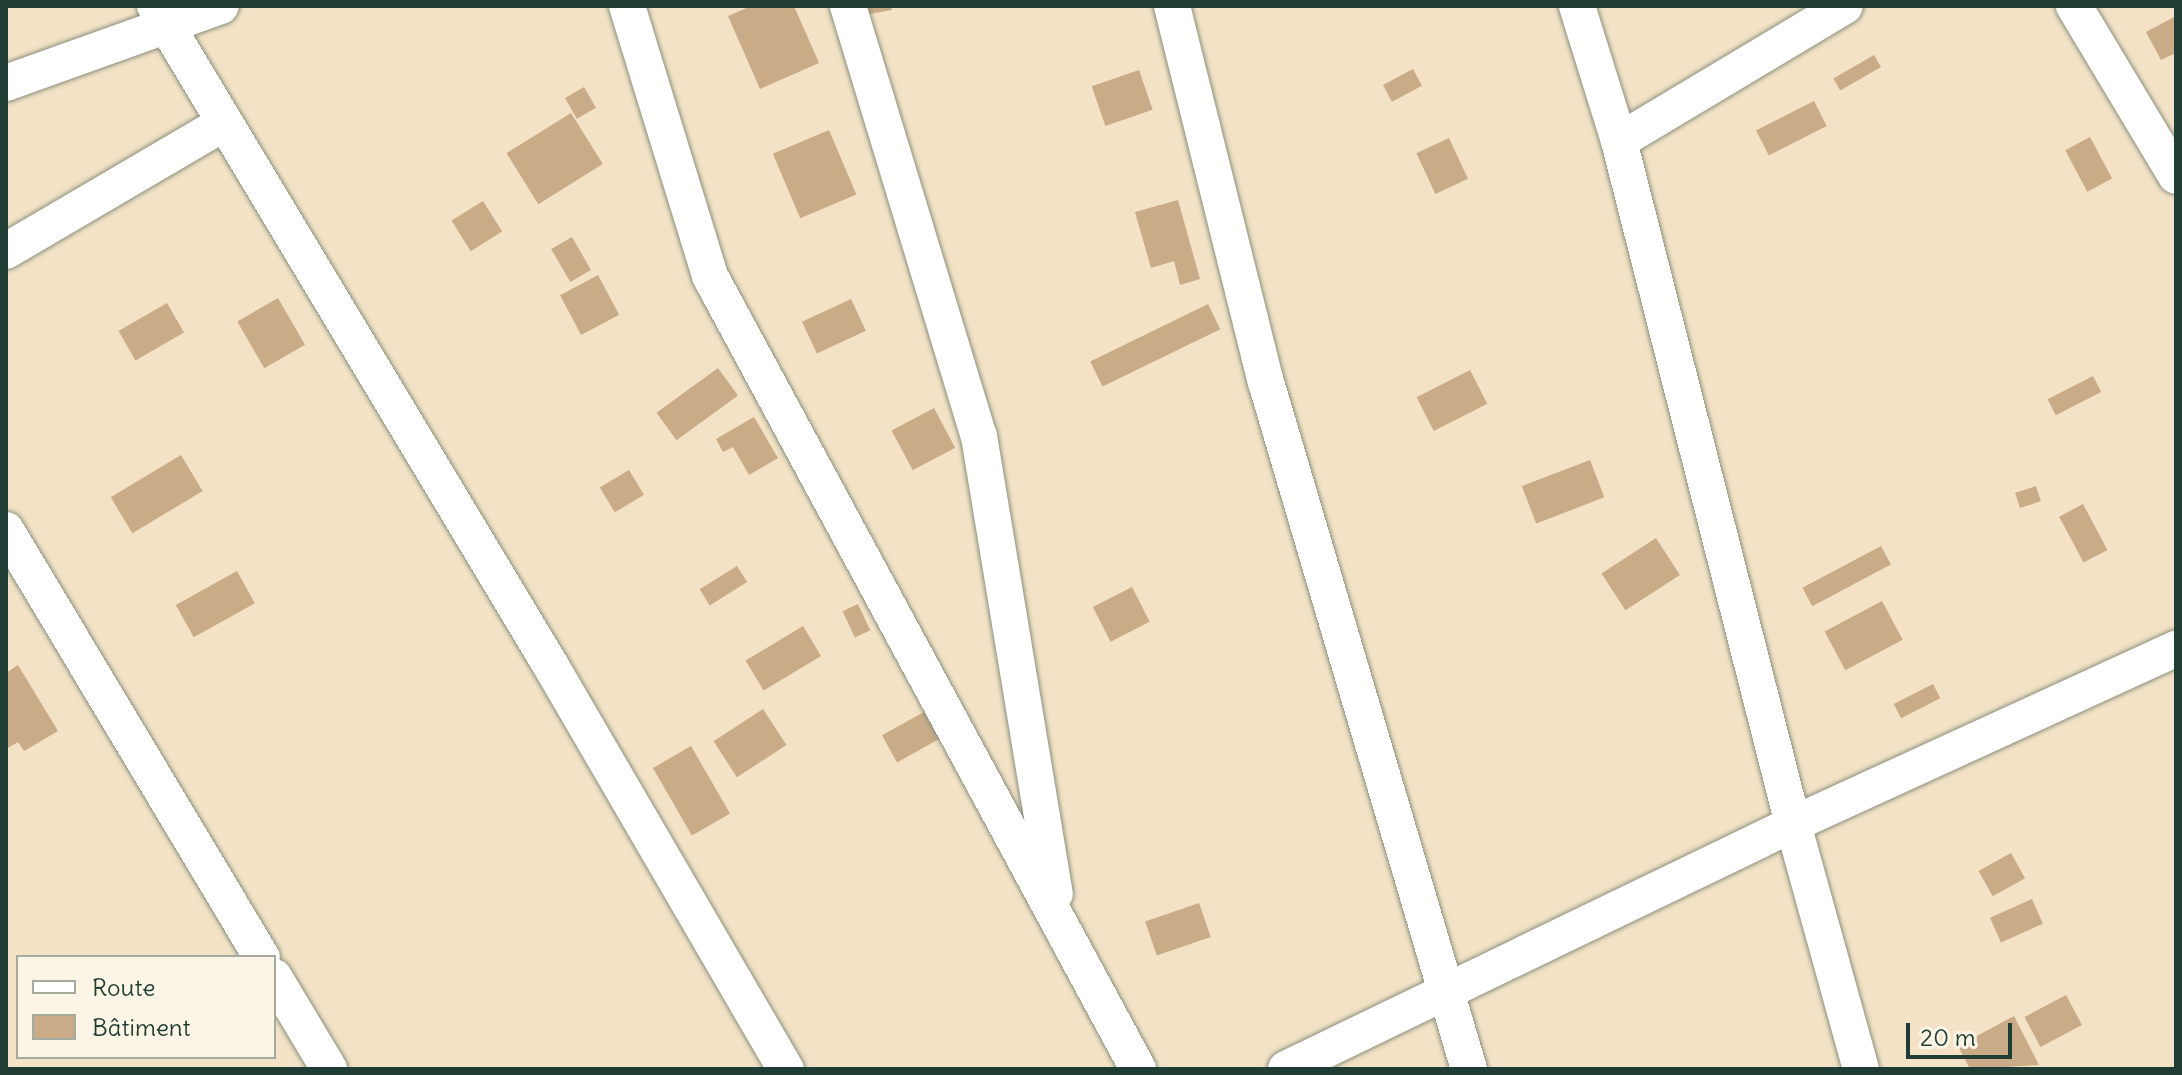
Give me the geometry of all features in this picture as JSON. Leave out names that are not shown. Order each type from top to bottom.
[{"type":"street","points":[[6,83],[160,16],[221,6]]},
{"type":"street","points":[[627,6],[710,276],[1138,1069]]},
{"type":"street","points":[[848,6],[979,436],[1059,923]]},
{"type":"street","points":[[1172,6],[1266,382],[1469,1069]]},
{"type":"street","points":[[1577,6],[1619,141],[1793,824],[1861,1069]]},
{"type":"street","points":[[1619,141],[1845,6]]},
{"type":"street","points":[[2074,6],[2176,176]]},
{"type":"street","points":[[160,16],[551,666],[786,1069]]},
{"type":"street","points":[[6,251],[224,123]]},
{"type":"street","points":[[6,530],[261,955]]},
{"type":"street","points":[[1286,1069],[1445,988],[2176,649]]},
{"type":"street","points":[[276,980],[329,1069]]},
{"type":"building","points":[[751,6],[794,6],[819,63],[760,89],[728,16]]},
{"type":"building","points":[[868,6],[891,6],[892,10],[869,14]]},
{"type":"building","points":[[2176,16],[2176,53],[2161,60],[2146,32]]},
{"type":"building","points":[[1874,55],[1881,67],[1840,91],[1833,78]]},
{"type":"building","points":[[1413,69],[1422,86],[1392,102],[1383,85]]},
{"type":"building","points":[[1139,70],[1153,110],[1105,126],[1092,86]]},
{"type":"building","points":[[584,87],[596,108],[577,119],[565,98]]},
{"type":"building","points":[[1814,101],[1827,126],[1769,155],[1756,131]]},
{"type":"building","points":[[571,113],[603,164],[538,204],[507,153]]},
{"type":"building","points":[[829,130],[856,194],[800,218],[773,154]]},
{"type":"building","points":[[2090,137],[2112,178],[2087,192],[2065,150]]},
{"type":"building","points":[[1449,138],[1468,179],[1435,194],[1416,153]]},
{"type":"building","points":[[1178,200],[1200,279],[1180,285],[1174,261],[1151,268],[1135,212]]},
{"type":"building","points":[[483,201],[502,232],[471,251],[452,221]]},
{"type":"building","points":[[572,237],[591,270],[570,282],[551,249]]},
{"type":"building","points":[[598,275],[619,315],[581,335],[560,295]]},
{"type":"building","points":[[278,298],[305,345],[264,368],[237,322]]},
{"type":"building","points":[[851,299],[866,331],[817,354],[802,322]]},
{"type":"building","points":[[167,303],[184,332],[136,360],[119,331]]},
{"type":"building","points":[[1208,304],[1220,329],[1103,387],[1090,361]]},
{"type":"building","points":[[718,368],[738,396],[676,440],[657,413]]},
{"type":"building","points":[[1470,370],[1487,404],[1434,431],[1417,397]]},
{"type":"building","points":[[2093,376],[2101,392],[2056,415],[2048,399]]},
{"type":"building","points":[[934,408],[955,448],[913,470],[892,431]]},
{"type":"building","points":[[754,417],[778,458],[749,475],[733,447],[723,452],[716,439]]},
{"type":"building","points":[[181,455],[203,491],[132,533],[111,497]]},
{"type":"building","points":[[1590,460],[1604,497],[1536,524],[1522,486]]},
{"type":"building","points":[[629,470],[644,495],[615,512],[600,488]]},
{"type":"building","points":[[2036,486],[2041,501],[2020,508],[2015,493]]},
{"type":"building","points":[[2083,504],[2107,550],[2084,563],[2059,517]]},
{"type":"building","points":[[1656,538],[1680,575],[1625,610],[1601,573]]},
{"type":"building","points":[[1881,546],[1891,565],[1812,606],[1802,588]]},
{"type":"building","points":[[737,566],[747,582],[710,605],[700,589]]},
{"type":"building","points":[[237,571],[255,603],[194,637],[176,605]]},
{"type":"building","points":[[1132,587],[1150,622],[1111,642],[1093,607]]},
{"type":"building","points":[[1882,601],[1903,640],[1845,670],[1825,632]]},
{"type":"building","points":[[858,604],[870,630],[855,637],[843,611]]},
{"type":"building","points":[[803,626],[821,656],[764,691],[746,661]]},
{"type":"building","points":[[18,665],[58,731],[24,751],[18,742],[6,749],[6,673]]},
{"type":"building","points":[[1933,684],[1940,698],[1901,718],[1894,704]]},
{"type":"building","points":[[763,709],[786,745],[737,777],[714,741]]},
{"type":"building","points":[[924,712],[939,739],[897,762],[882,735]]},
{"type":"building","points":[[691,746],[730,814],[692,836],[653,768]]},
{"type":"building","points":[[2011,853],[2025,878],[1993,896],[1979,871]]},
{"type":"building","points":[[2032,899],[2043,924],[2001,942],[1990,918]]},
{"type":"building","points":[[1199,903],[1211,937],[1157,956],[1145,922]]},
{"type":"building","points":[[2066,995],[2082,1025],[2040,1047],[2025,1017]]},
{"type":"building","points":[[2014,1016],[2039,1065],[1970,1069],[1958,1046]]}]
